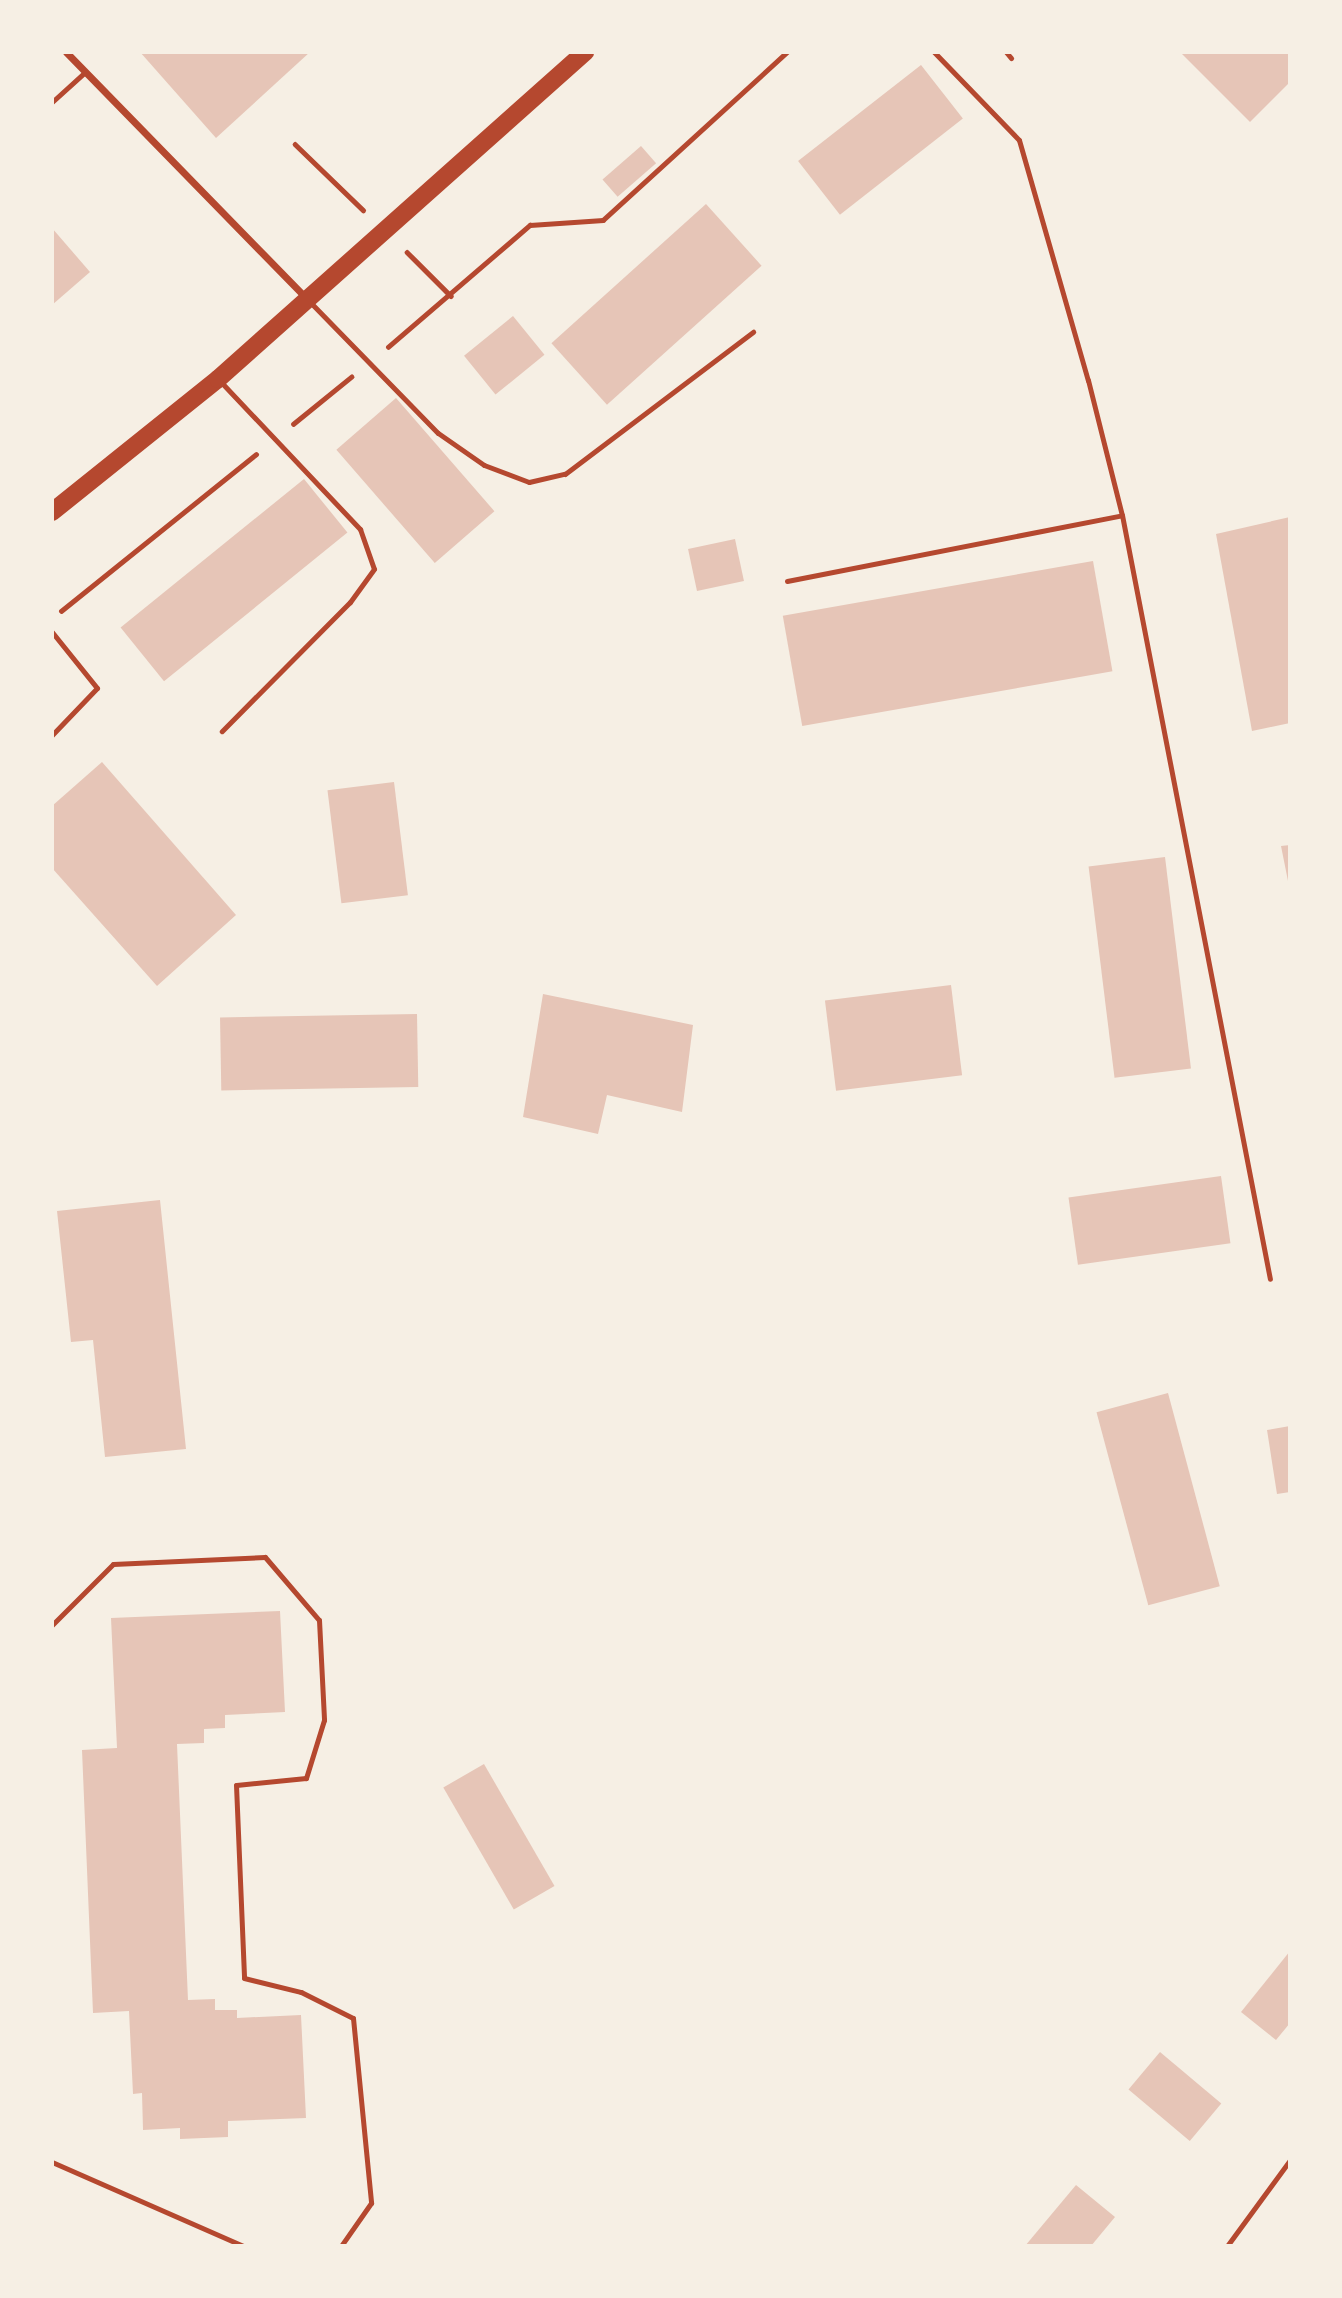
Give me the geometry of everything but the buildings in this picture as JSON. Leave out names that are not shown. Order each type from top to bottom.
[{"type":"main road","points":[[52,512],[218,379],[586,52]]},
{"type":"street","points":[[66,52],[307,299]]},
{"type":"lane","points":[[934,52],[1019,139],[1122,515],[1270,1279]]},
{"type":"lane","points":[[52,102],[84,72]]},
{"type":"lane","points":[[307,299],[371,361],[438,433],[484,465],[529,482],[565,474],[753,332]]},
{"type":"lane","points":[[218,379],[278,436],[360,529],[374,569],[350,603],[222,731]]},
{"type":"lane","points":[[787,580],[1122,515]]},
{"type":"lane","points":[[52,632],[97,688],[52,735]]},
{"type":"lane","points":[[52,1625],[113,1564],[265,1557],[318,1620],[324,1720],[306,1778],[236,1785],[244,1978],[301,1992],[353,2018],[371,2203],[341,2245]]},
{"type":"lane","points":[[1227,2245],[1290,2160]]},
{"type":"lane","points":[[52,2162],[243,2245]]},
{"type":"path","points":[[52,619],[371,361],[530,225],[603,220],[787,52]]}]
